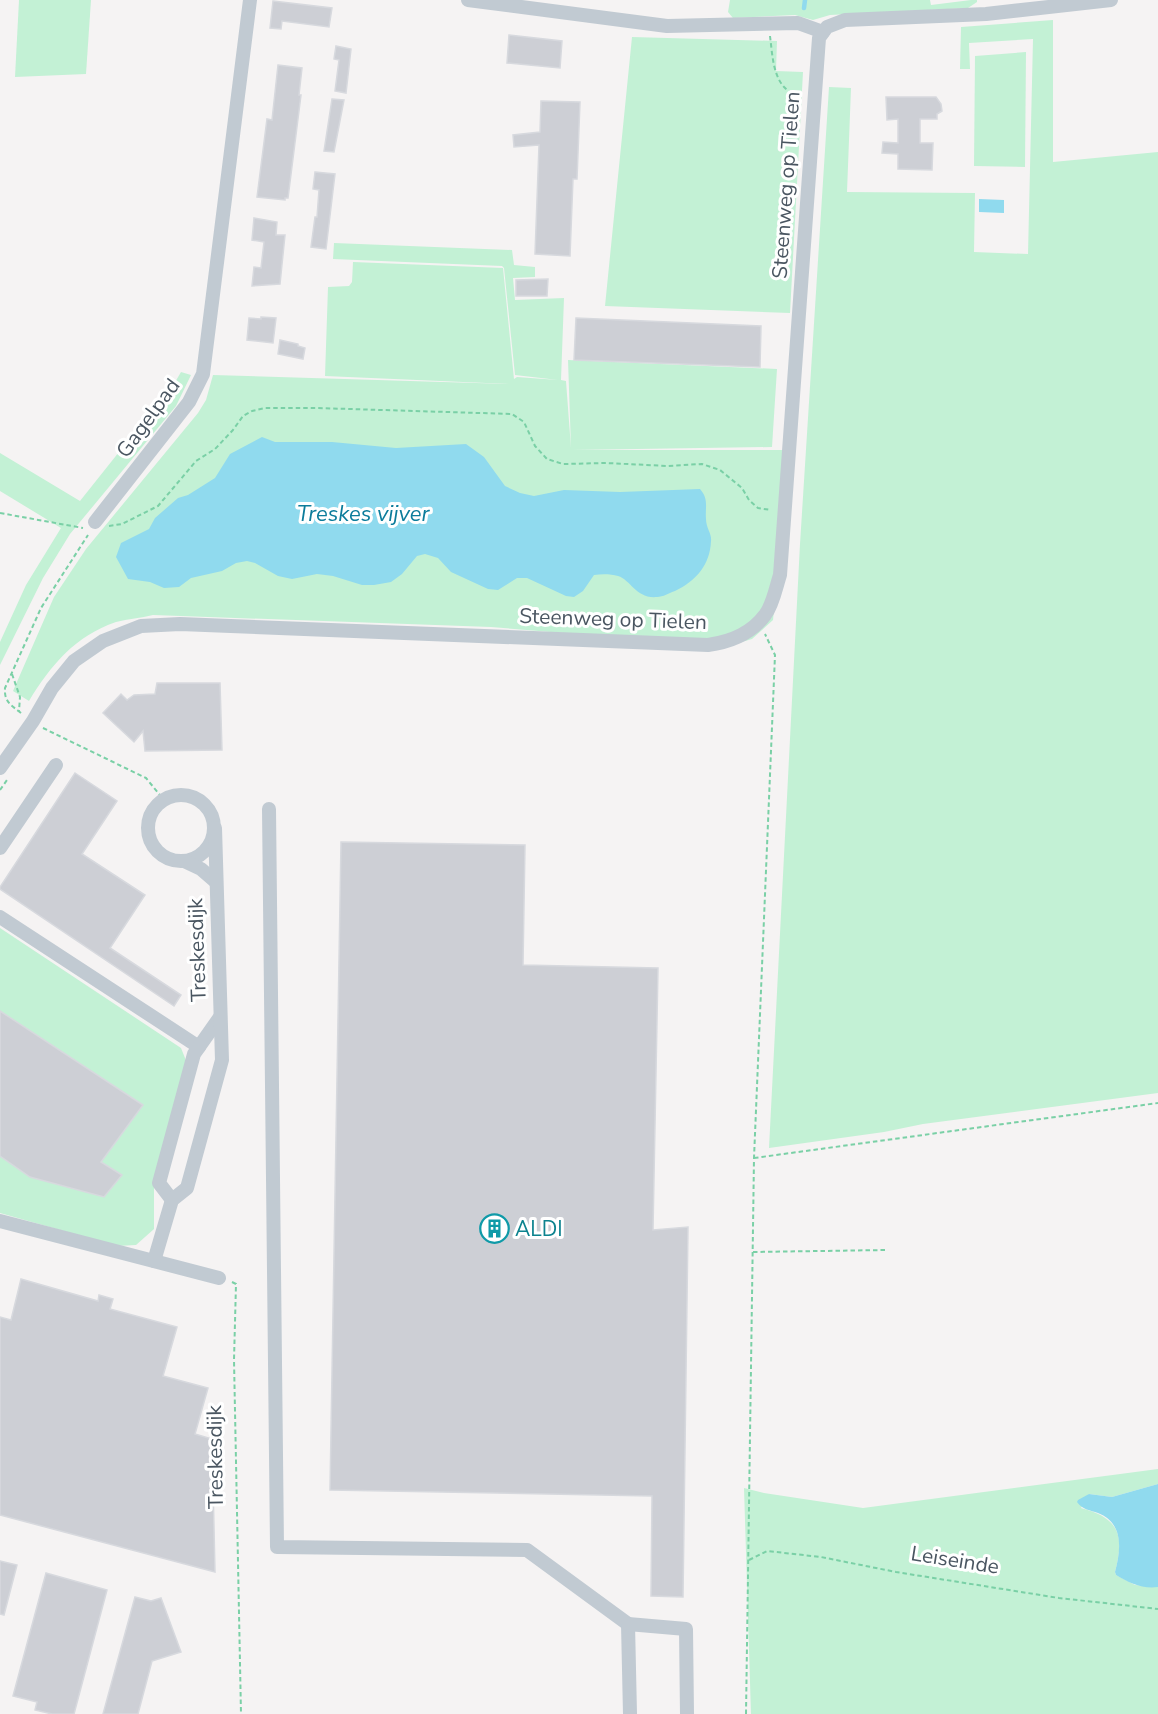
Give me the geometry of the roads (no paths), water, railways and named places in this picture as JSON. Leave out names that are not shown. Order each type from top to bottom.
[{"type":"street","name":"Gagelpad","points":[[93,526],[189,402],[203,374],[250,0]]},
{"type":"street","points":[[468,0],[667,26],[798,23],[823,32],[832,24],[845,20],[986,14],[1111,0]]},
{"type":"street","name":"Steenweg op Tielen","points":[[0,768],[33,721],[52,688],[74,661],[103,641],[141,626],[180,624],[694,645],[723,643],[751,629],[766,614],[780,575],[817,46],[823,32]]},
{"type":"street","points":[[0,848],[56,765]]},
{"type":"street","name":"Treskesdijk","points":[[154,1261],[171,1200],[187,1188],[222,1060],[215,828],[208,809],[193,796],[173,795],[164,800],[151,814],[148,824],[152,843],[157,851],[165,857],[184,861],[201,869],[216,882]]},
{"type":"street","points":[[269,809],[277,1547],[526,1550],[628,1624],[686,1629],[687,1714]]},
{"type":"street","points":[[184,861],[194,859],[209,846],[215,828]]},
{"type":"street","points":[[0,916],[199,1047]]},
{"type":"street","name":"Treskesdijk","points":[[171,1200],[159,1183],[195,1054],[220,1017]]},
{"type":"street","points":[[0,1221],[219,1278]]},
{"type":"street","points":[[628,1624],[630,1714]]},
{"type":"water","points":[[979,199],[1004,200],[1004,213],[979,212]]},
{"type":"water","name":"Treskes vijver","points":[[262,437],[275,442],[332,442],[396,448],[466,444],[484,457],[505,486],[534,496],[564,490],[620,492],[700,489],[706,500],[706,522],[711,538],[708,558],[705,565],[689,582],[675,591],[657,597],[644,595],[623,578],[606,574],[594,575],[583,591],[574,597],[566,596],[527,578],[517,578],[498,590],[488,589],[451,572],[438,558],[425,554],[417,556],[402,574],[391,582],[374,585],[362,585],[333,576],[317,574],[292,579],[278,576],[247,561],[236,563],[222,571],[191,578],[179,587],[164,588],[150,582],[128,579],[116,557],[121,543],[149,529],[155,518],[178,498],[188,495],[215,478],[230,454]]},
{"type":"water","points":[[1158,1484],[1158,1587],[1147,1587],[1131,1583],[1116,1575],[1119,1546],[1116,1530],[1106,1518],[1084,1508],[1077,1502],[1089,1494],[1112,1497]]},
{"type":"waterway","points":[[804,8],[805,0]]},
{"type":"place","name":"ALDI","points":[[494,1229]]}]
